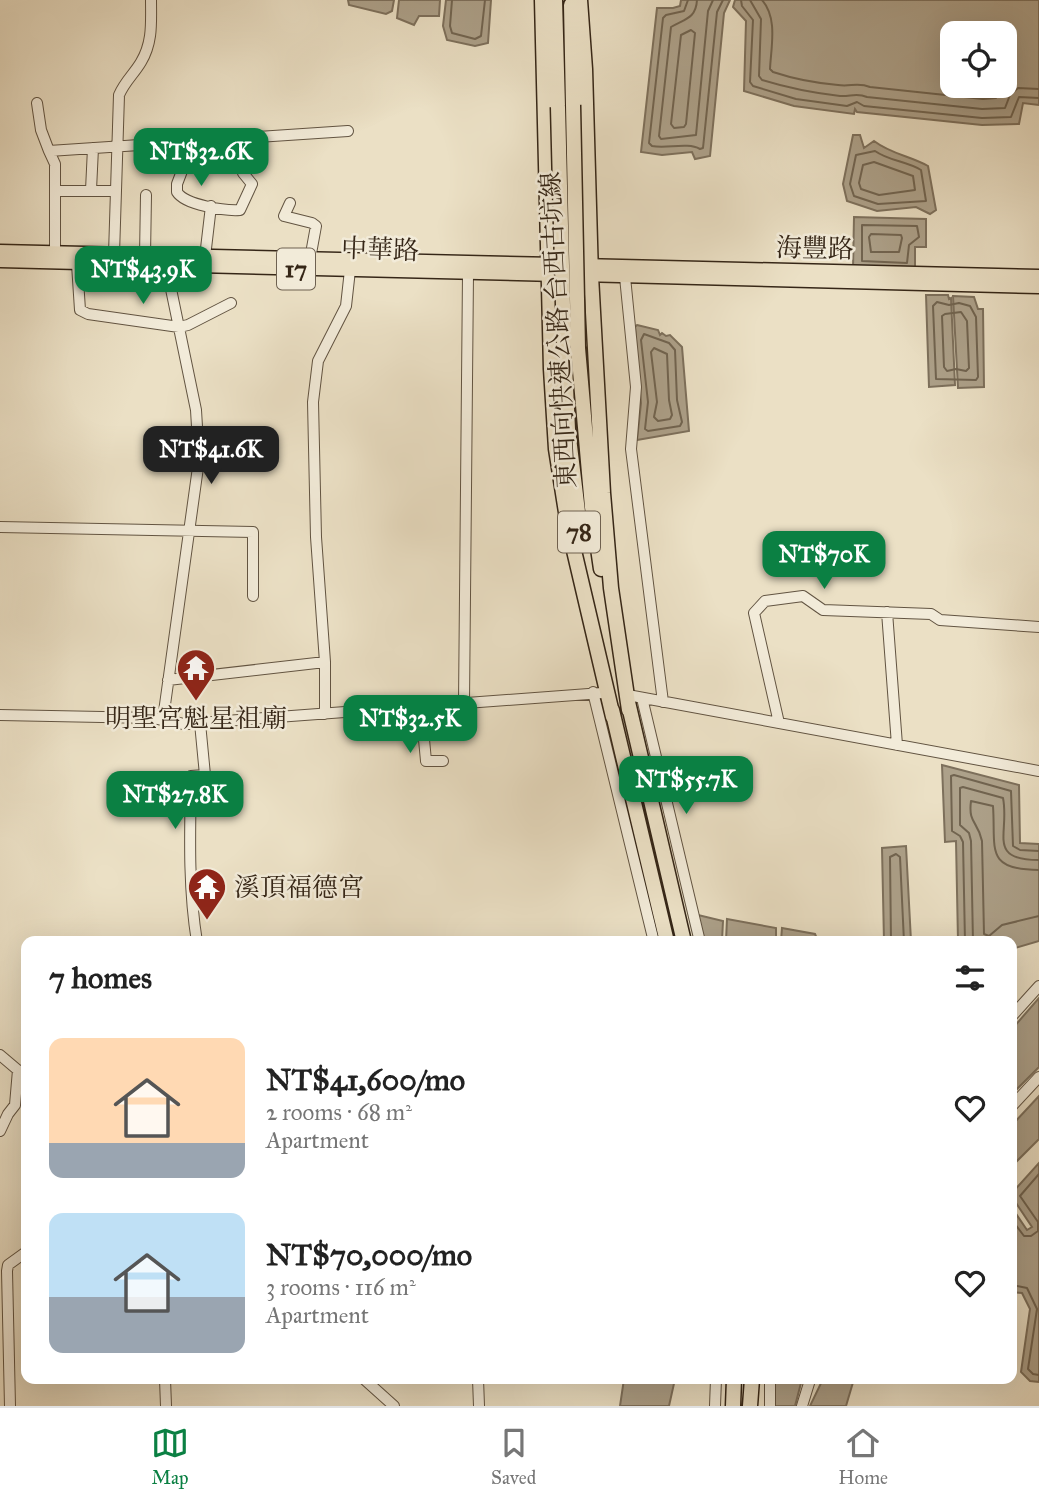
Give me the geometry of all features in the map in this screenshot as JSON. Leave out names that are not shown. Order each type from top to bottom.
[{"type":"highway","points":[[542,0],[551,369],[556,449],[568,525],[613,717]]},
{"type":"highway","name":"東西向快速公路 台西古坑線","points":[[555,0],[571,346],[592,507],[607,607],[635,701],[652,807],[683,936]]},
{"type":"highway","name":"東西向快速公路 台西古坑線","points":[[571,0],[573,105],[568,429],[579,529],[613,717],[666,936]]},
{"type":"highway","points":[[580,0],[585,69],[591,271],[609,561],[635,701]]},
{"type":"highway","points":[[733,1406],[734,1384]]},
{"type":"highway","points":[[750,1406],[751,1384]]},
{"type":"main road","name":"中華路","points":[[0,251],[114,254],[145,256],[165,261],[468,274],[549,269]]},
{"type":"main road","name":"中華路","points":[[0,261],[76,264],[205,257],[591,271]]},
{"type":"main road","name":"海豐路","points":[[591,271],[1039,276]]},
{"type":"main road","name":"海豐路","points":[[591,271],[625,277],[1039,287]]},
{"type":"street","points":[[114,254],[119,95],[127,77],[141,63],[148,46],[151,37],[151,0]]},
{"type":"street","points":[[37,103],[41,130],[55,164],[55,253]]},
{"type":"street","points":[[49,151],[348,131]]},
{"type":"street","points":[[91,190],[93,148]]},
{"type":"street","points":[[190,150],[177,184],[177,192],[184,200],[240,209],[252,184],[243,173]]},
{"type":"street","points":[[56,191],[116,191]]},
{"type":"street","points":[[145,256],[146,195]]},
{"type":"street","points":[[290,203],[284,216],[316,226],[310,259]]},
{"type":"street","points":[[205,257],[211,206]]},
{"type":"street","points":[[163,719],[199,460],[196,410],[165,261]]},
{"type":"street","points":[[76,264],[80,310],[88,314],[179,327],[231,303]]},
{"type":"street","points":[[325,714],[313,402],[317,362],[346,306],[350,270]]},
{"type":"street","points":[[464,703],[468,274]]},
{"type":"street","points":[[625,277],[636,387],[631,449],[663,702]]},
{"type":"street","points":[[0,527],[253,532],[253,596]]},
{"type":"street","points":[[779,723],[754,612],[765,601],[803,596],[823,610],[931,614],[940,620],[1039,627]]},
{"type":"street","points":[[887,612],[897,745]]},
{"type":"street","points":[[168,680],[325,662]]},
{"type":"street","points":[[0,715],[163,719],[184,724],[598,692],[653,936]]},
{"type":"street","points":[[698,936],[635,701],[663,702],[1039,771]]},
{"type":"street","points":[[421,707],[426,761],[443,761]]},
{"type":"street","points":[[196,936],[191,906],[191,776],[205,775],[200,723]]},
{"type":"street","points":[[1017,1010],[1039,986]]},
{"type":"street","points":[[0,1055],[21,1073]]},
{"type":"street","points":[[0,1131],[15,1105],[18,1070]]},
{"type":"street","points":[[1017,1101],[1039,1077]]},
{"type":"street","points":[[10,1406],[7,1271],[8,1265],[21,1256]]},
{"type":"street","points":[[165,1384],[166,1406]]},
{"type":"street","points":[[370,1384],[394,1406]]},
{"type":"street","points":[[478,1384],[479,1406]]},
{"type":"street","points":[[715,1406],[716,1384]]},
{"type":"street","points":[[769,1406],[770,1384]]},
{"type":"street","points":[[802,1406],[809,1384]]},
{"type":"water","points":[[348,0],[394,0],[392,11],[386,14],[349,5]]},
{"type":"water","points":[[399,0],[440,0],[439,16],[419,16],[414,25],[397,18]]},
{"type":"water","points":[[446,0],[491,0],[488,43],[475,46],[447,40],[443,26]]},
{"type":"water","points":[[681,0],[730,0],[724,13],[710,156],[695,159],[692,152],[662,155],[641,152],[657,8],[680,6]]},
{"type":"water","points":[[735,0],[1039,0],[1039,105],[1023,103],[1019,124],[982,125],[857,112],[855,109],[854,114],[794,106],[744,91],[746,21],[733,7]]},
{"type":"water","points":[[853,135],[860,135],[864,148],[874,141],[928,166],[936,210],[930,214],[916,207],[877,211],[847,201],[843,184]]},
{"type":"water","points":[[854,217],[926,219],[926,247],[915,247],[915,273],[853,269]]},
{"type":"water","points":[[926,295],[948,295],[949,299],[951,298],[955,385],[929,387]]},
{"type":"water","points":[[953,296],[974,297],[978,309],[983,309],[984,387],[958,388]]},
{"type":"water","points":[[637,325],[658,330],[660,335],[670,335],[682,347],[689,431],[637,440],[641,403]]},
{"type":"water","points":[[942,765],[1019,785],[1020,843],[1039,844],[1039,941],[1017,948],[1017,936],[958,936],[956,841],[945,842]]},
{"type":"water","points":[[906,846],[911,936],[884,936],[882,848]]},
{"type":"water","points":[[698,915],[723,921],[722,936],[702,936]]},
{"type":"water","points":[[727,919],[776,928],[776,936],[726,936]]},
{"type":"water","points":[[782,928],[816,936],[781,936]]},
{"type":"water","points":[[1039,998],[1039,1067],[1017,1089],[1017,1023]]},
{"type":"water","points":[[1039,1096],[1039,1139],[1017,1161],[1017,1120]]},
{"type":"water","points":[[1039,1163],[1039,1382],[1030,1381],[1021,1372],[1030,1309],[1022,1293],[1017,1292],[1017,1215],[1027,1230],[1032,1227],[1017,1204],[1017,1187]]},
{"type":"water","points":[[623,1384],[674,1384],[669,1406],[620,1406]]},
{"type":"water","points":[[773,1384],[801,1384],[795,1406],[773,1406]]},
{"type":"water","points":[[821,1384],[853,1384],[846,1406],[810,1406]]},
{"type":"place","name":"明聖宮魁星祖廟","points":[[196,702]]},
{"type":"place","name":"溪頂福德宮","points":[[207,921]]}]
